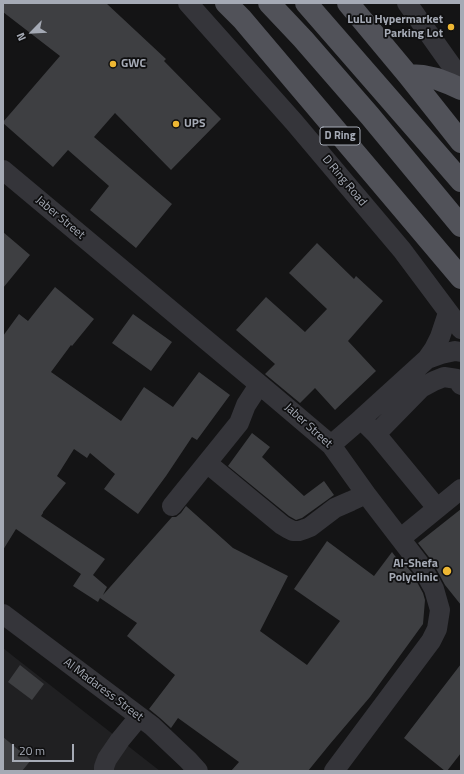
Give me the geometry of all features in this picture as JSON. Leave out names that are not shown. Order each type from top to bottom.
[{"type":"main road","name":"D Ring","points":[[226,3],[247,25],[461,278]]},
{"type":"main road","points":[[269,3],[303,39],[370,116],[461,226]]},
{"type":"main road","points":[[306,3],[461,181]]},
{"type":"main road","points":[[348,3],[408,74],[461,142]]},
{"type":"main road","points":[[408,74],[436,79],[461,89]]},
{"type":"street","name":"D Ring Road","points":[[188,3],[294,122],[402,250],[461,329]]},
{"type":"street","points":[[407,3],[461,79]]},
{"type":"street","name":"Jaber Street","points":[[3,170],[331,445],[363,490],[422,567],[434,589],[440,610],[437,629],[431,641],[334,771]]},
{"type":"street","points":[[331,445],[427,359],[440,337],[448,313]]},
{"type":"street","points":[[427,359],[455,351],[461,352]]},
{"type":"street","points":[[376,434],[421,388],[444,377],[457,379],[461,384]]},
{"type":"street","points":[[172,506],[239,423],[256,412],[266,390]]},
{"type":"street","points":[[361,419],[376,434],[437,508]]},
{"type":"street","points":[[207,463],[282,525],[293,530],[305,530],[335,508],[351,502],[363,490]]},
{"type":"street","points":[[401,538],[461,489]]},
{"type":"street","name":"Al Madaress Street","points":[[3,614],[152,726],[198,771]]},
{"type":"street","points":[[104,771],[107,759],[139,717]]},
{"type":"shaded area","points":[[3,648],[13,656],[160,771],[3,771]]},
{"type":"building","points":[[3,3],[106,3],[166,59],[164,61],[221,119],[171,170],[115,113],[94,137],[172,204],[136,248],[90,210],[109,186],[68,150],[53,167],[3,123],[60,56],[3,12]]},
{"type":"building","points":[[3,232],[30,255],[3,288]]},
{"type":"building","points":[[317,243],[354,279],[356,276],[383,301],[348,341],[376,371],[335,410],[315,388],[300,403],[265,374],[275,364],[236,330],[266,297],[305,332],[327,309],[289,273]]},
{"type":"building","points":[[55,287],[94,319],[72,346],[71,345],[51,372],[121,421],[144,387],[173,407],[199,372],[230,395],[197,440],[192,437],[138,514],[104,489],[115,474],[90,453],[87,458],[74,449],[57,476],[66,483],[41,516],[105,559],[93,575],[107,587],[103,595],[172,517],[176,517],[186,506],[233,548],[288,576],[260,631],[307,665],[340,621],[294,589],[327,541],[374,576],[392,552],[398,560],[400,558],[412,573],[423,593],[425,600],[423,624],[370,697],[308,771],[231,771],[239,762],[178,718],[171,728],[149,709],[175,675],[127,636],[137,623],[100,598],[98,602],[73,586],[81,574],[16,529],[3,550],[3,336],[19,314],[28,321]]},
{"type":"building","points":[[133,314],[172,342],[151,371],[112,343]]},
{"type":"building","points":[[252,433],[270,447],[262,457],[304,496],[324,481],[334,495],[302,518],[296,520],[289,516],[228,466]]},
{"type":"building","name":"Al-Shefa Polyclinic","points":[[461,509],[461,605],[445,585],[432,561],[418,543]]},
{"type":"building","points":[[461,664],[461,753],[447,771],[445,771],[404,738]]},
{"type":"building","points":[[20,665],[44,684],[32,700],[8,682]]},
{"type":"building","points":[[3,737],[31,760],[22,771],[3,771]]},
{"type":"place","name":"LuLu Hypermarket Parking Lot","points":[[451,27]]},
{"type":"place","name":"GWC","points":[[113,64]]},
{"type":"place","name":"UPS","points":[[176,124]]},
{"type":"place","name":"Al-Shefa Polyclinic","points":[[447,571]]}]
